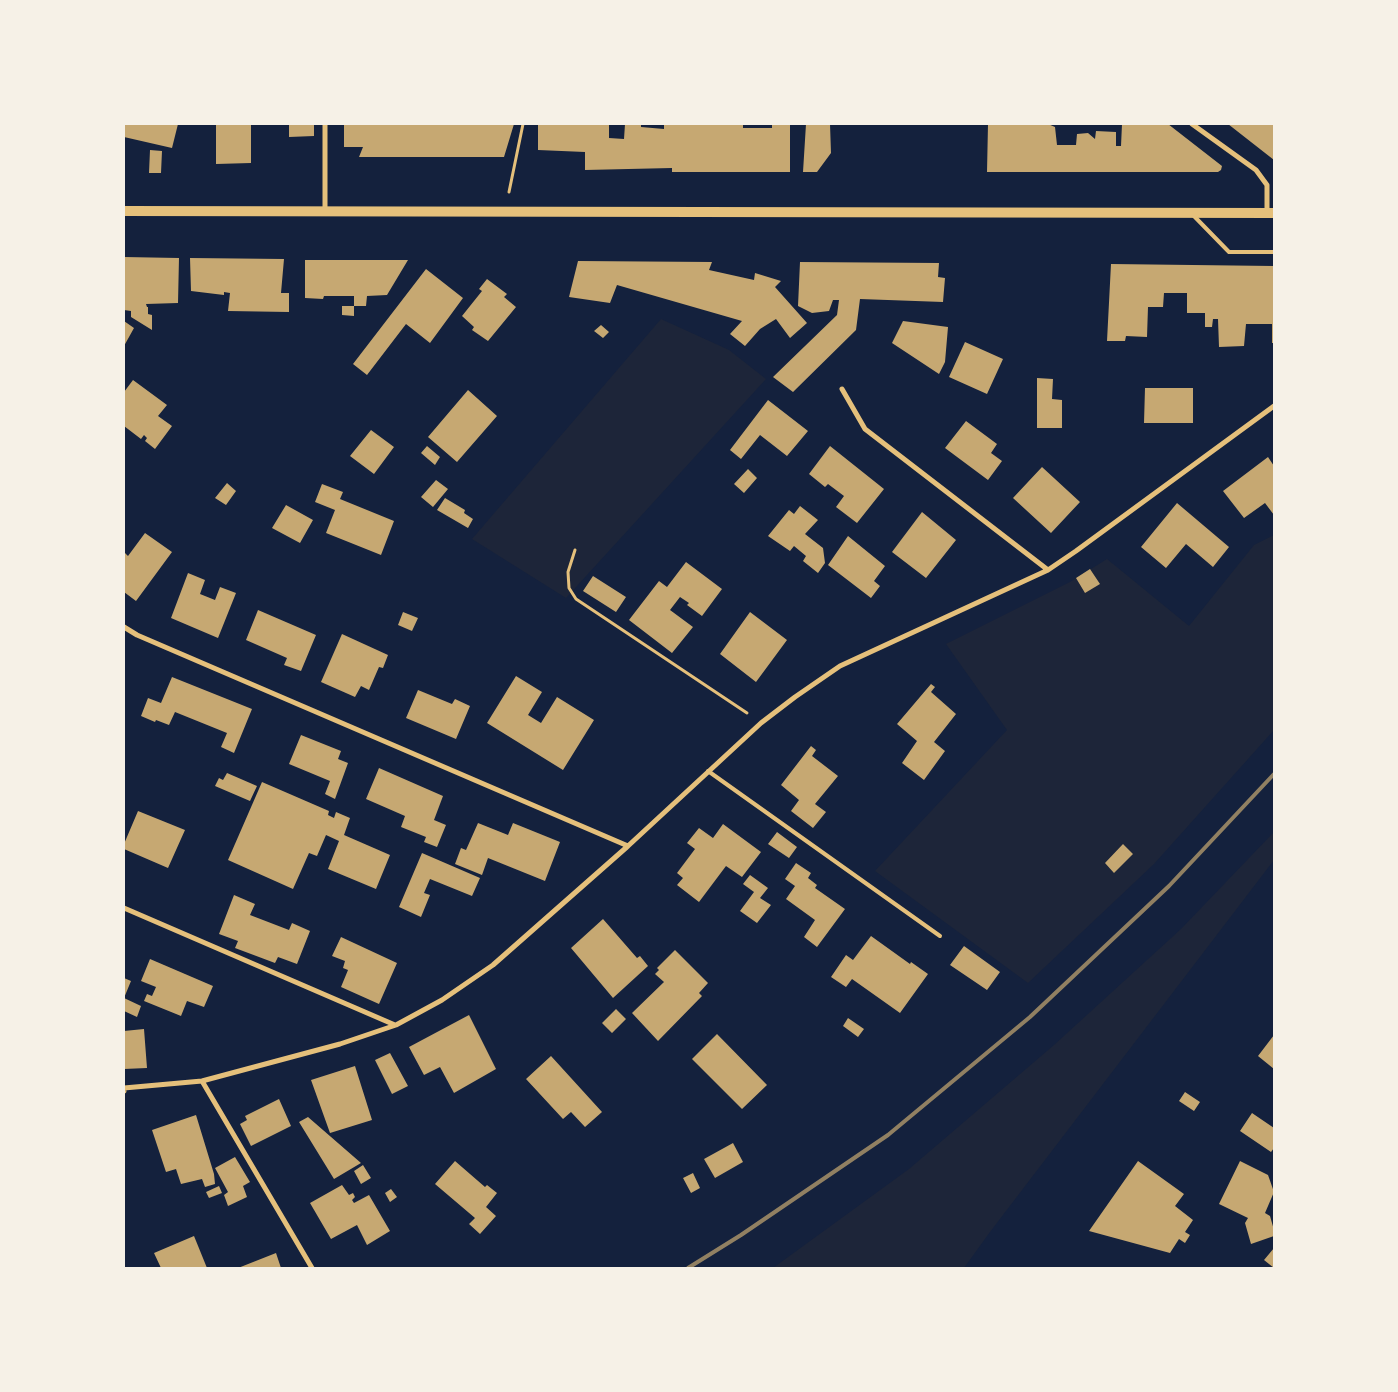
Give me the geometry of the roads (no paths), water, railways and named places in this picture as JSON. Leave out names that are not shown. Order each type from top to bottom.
[{"type":"main road","points":[[124,211],[1270,212]]},
{"type":"street","points":[[325,124],[325,212]]},
{"type":"street","points":[[1192,124],[1256,170],[1267,185],[1270,212]]},
{"type":"street","points":[[842,389],[865,429],[1048,570]]},
{"type":"street","points":[[124,1089],[202,1081],[340,1044],[396,1025],[442,1000],[493,965],[628,846],[761,723],[795,696],[840,666],[1048,570],[1274,406]]},
{"type":"street","points":[[124,626],[137,635],[628,846]]},
{"type":"street","points":[[124,908],[396,1025]]},
{"type":"street","points":[[202,1081],[312,1268]]},
{"type":"lane","points":[[1190,213],[1229,252],[1274,252]]},
{"type":"lane","points":[[708,771],[940,936]]},
{"type":"railway","points":[[688,1268],[741,1235],[888,1135],[1030,1017],[1169,886],[1274,774]]}]
